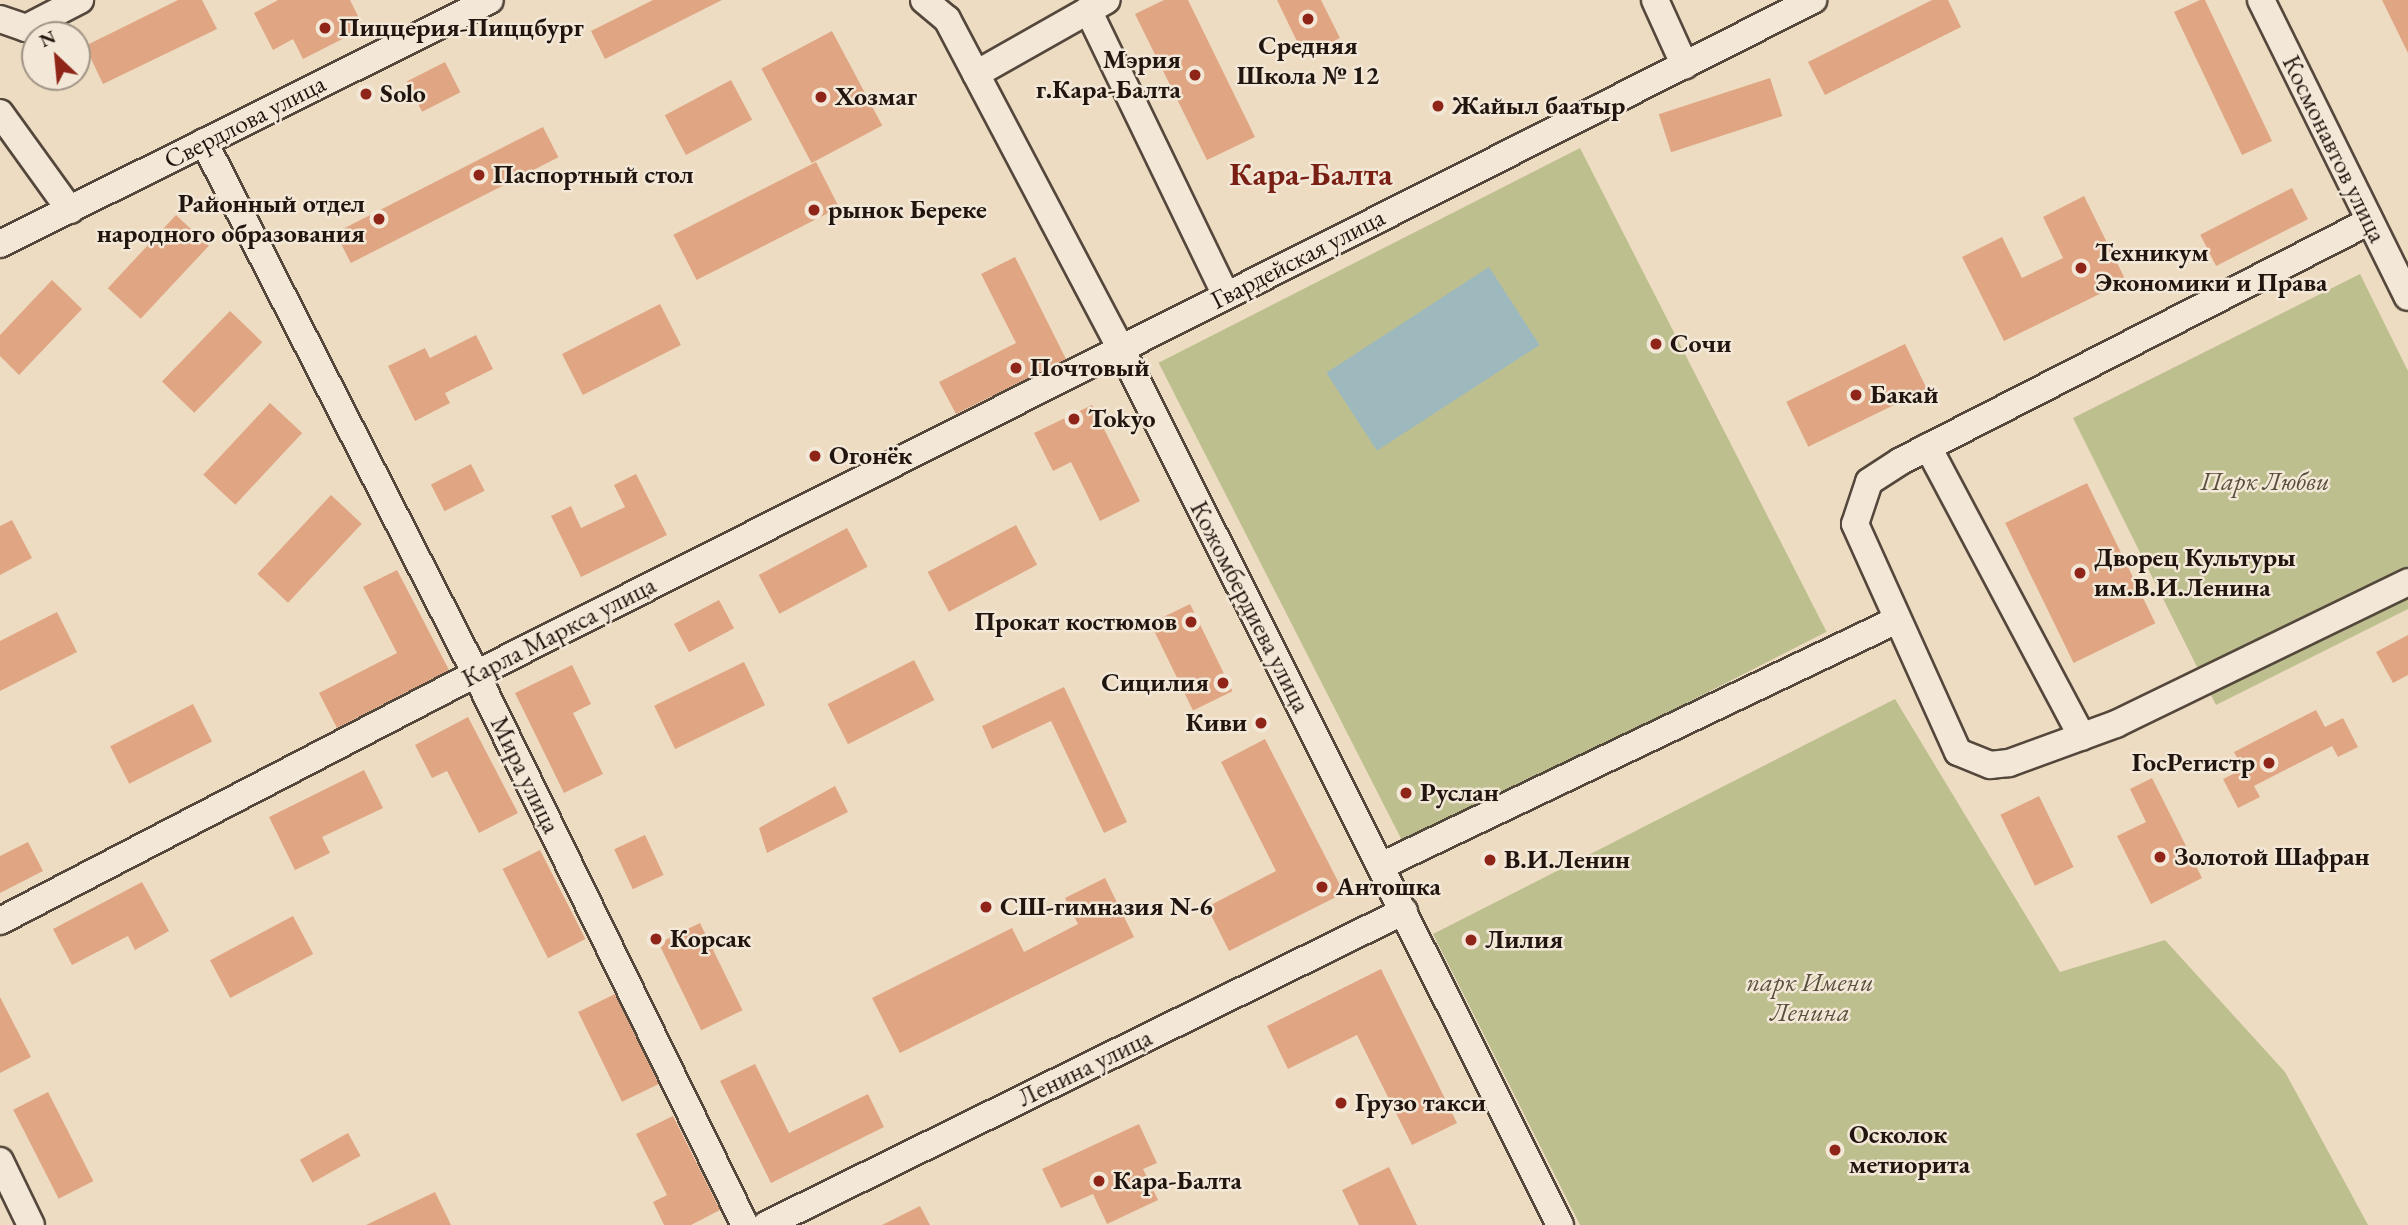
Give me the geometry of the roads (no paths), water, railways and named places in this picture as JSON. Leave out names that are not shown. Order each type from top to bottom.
[{"type":"street","points":[[0,19],[26,28],[80,0]]},
{"type":"street","name":"Свердлова улица","points":[[0,244],[490,0]]},
{"type":"street","name":"Кожомбердиева улица","points":[[923,0],[947,19],[1121,347],[1560,1225]]},
{"type":"street","points":[[1655,0],[1685,66]]},
{"type":"street","name":"Гвардейская улица","points":[[1121,347],[1814,0]]},
{"type":"street","name":"Космонавтов улица","points":[[2261,0],[2408,297]]},
{"type":"street","points":[[976,74],[1097,5],[1226,295]]},
{"type":"street","points":[[0,113],[70,210]]},
{"type":"street","name":"Мира улица","points":[[204,142],[476,674],[745,1225]]},
{"type":"street","points":[[2370,221],[1928,446],[1869,482],[1859,503],[1855,524],[1958,752],[1990,765],[2009,763],[2082,737],[2408,582]]},
{"type":"street","name":"Карла Маркса улица","points":[[0,922],[476,674],[1121,347]]},
{"type":"street","points":[[1928,446],[2082,737]]},
{"type":"street","points":[[1381,866],[1897,620]]},
{"type":"street","name":"Ленина улица","points":[[765,1225],[1404,911]]},
{"type":"street","points":[[0,1161],[31,1225]]},
{"type":"water","points":[[1489,267],[1540,345],[1377,451],[1326,373]]},
{"type":"place","name":"Средняя Школа № 12","points":[[1308,19]]},
{"type":"place","name":"Пиццерия-Пиццбург","points":[[325,28]]},
{"type":"place","name":"Мэрия г.Кара-Балта","points":[[1195,75]]},
{"type":"place","name":"Solo","points":[[366,94]]},
{"type":"place","name":"Хозмаг","points":[[821,97]]},
{"type":"place","name":"Жайыл баатыр","points":[[1438,106]]},
{"type":"place","name":"Паспортный стол","points":[[479,175]]},
{"type":"place","name":"рынок Береке","points":[[814,210]]},
{"type":"place","name":"Районный отдел народного образования","points":[[379,219]]},
{"type":"place","name":"Техникум Экономики и Права","points":[[2081,268]]},
{"type":"place","name":"Сочи","points":[[1656,344]]},
{"type":"place","name":"Почтовый","points":[[1016,368]]},
{"type":"place","name":"Бакай","points":[[1856,395]]},
{"type":"place","name":"Tokyo","points":[[1074,419]]},
{"type":"place","name":"Огонёк","points":[[815,456]]},
{"type":"place","name":"Дворец Культуры им.В.И.Ленина","points":[[2080,573]]},
{"type":"place","name":"Прокат костюмов","points":[[1191,622]]},
{"type":"place","name":"Сицилия","points":[[1223,683]]},
{"type":"place","name":"Киви","points":[[1261,723]]},
{"type":"place","name":"ГосРегистр","points":[[2269,763]]},
{"type":"place","name":"Руслан","points":[[1406,793]]},
{"type":"place","name":"Золотой Шафран","points":[[2160,857]]},
{"type":"place","name":"В.И.Ленин","points":[[1490,860]]},
{"type":"place","name":"Антошка","points":[[1322,887]]},
{"type":"place","name":"СШ-гимназия N-6","points":[[986,907]]},
{"type":"place","name":"Корсак","points":[[656,939]]},
{"type":"place","name":"Лилия","points":[[1471,940]]},
{"type":"place","name":"Грузо такси","points":[[1341,1103]]},
{"type":"place","name":"Осколок метиорита","points":[[1835,1150]]},
{"type":"place","name":"Кара-Балта","points":[[1099,1181]]},
{"type":"district","name":"Кара-Балта","points":[[1311,174]]},
{"type":"park label","name":"Парк Любви","points":[[2265,482]]},
{"type":"park label","name":"парк Имени Ленина","points":[[1810,998]]}]
